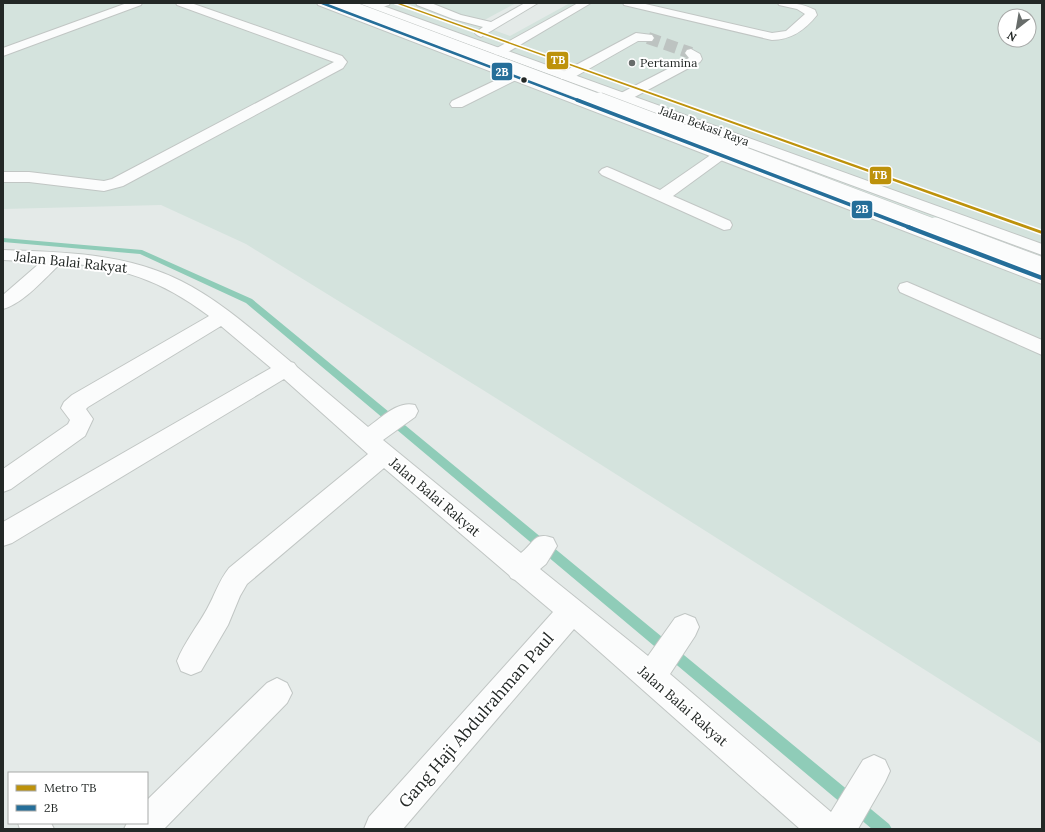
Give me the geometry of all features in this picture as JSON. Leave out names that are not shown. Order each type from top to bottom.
[{"type":"main road","points":[[3,52],[137,3]]},
{"type":"main road","points":[[3,177],[29,177],[104,186],[117,183],[338,65],[341,62],[338,59],[181,3]]},
{"type":"main road","name":"Jalan Bekasi Raya","points":[[322,3],[1042,278]]},
{"type":"main road","points":[[340,3],[1042,267]]},
{"type":"main road","points":[[421,3],[457,17],[494,26]]},
{"type":"main road","points":[[468,40],[533,3]]},
{"type":"main road","points":[[499,52],[586,3]]},
{"type":"main road","points":[[630,3],[763,36],[780,38],[785,37],[811,15],[811,12],[801,7],[783,3]]},
{"type":"main road","name":"Jalan Bekasi Raya","points":[[375,4],[499,52],[1042,250]]},
{"type":"main road","points":[[426,42],[448,33]]},
{"type":"main road","points":[[566,76],[636,37],[648,38]]},
{"type":"main road","points":[[624,97],[696,59],[696,57],[690,53]]},
{"type":"main road","points":[[457,104],[513,76]]},
{"type":"main road","points":[[662,196],[720,155]]},
{"type":"main road","points":[[607,172],[724,225]]},
{"type":"main road","name":"Jalan Balai Rakyat","points":[[3,255],[117,264],[142,271],[165,280],[188,293],[222,317],[286,368],[389,430],[534,557],[572,611],[670,650],[837,826]]},
{"type":"main road","points":[[3,303],[12,297],[56,258]]},
{"type":"main road","points":[[907,288],[1042,348]]},
{"type":"main road","points":[[3,482],[77,430],[82,419],[72,408],[80,401],[222,317]]},
{"type":"main road","points":[[3,535],[286,368]]},
{"type":"main road","points":[[191,661],[218,616],[229,589],[238,576],[389,430]]},
{"type":"main road","name":"Gang Haji Abdulrahman Paul","points":[[380,829],[572,611]]},
{"type":"main road","points":[[148,822],[277,693]]},
{"type":"main road","points":[[837,826],[869,780]]},
{"type":"shaded area","points":[[3,3],[516,3],[477,24],[510,36],[570,3],[1042,3],[1042,744],[483,390],[246,244],[161,205],[3,209]]},
{"type":"waterway","points":[[3,240],[142,252],[249,301],[884,829]]},
{"type":"tunnel","points":[[648,38],[691,53]]},
{"type":"metro line","name":"TB","points":[[396,3],[1042,233]]},
{"type":"transit line","name":"2B","points":[[322,3],[1042,278]]},
{"type":"place","name":"Pertamina","points":[[632,63]]}]
